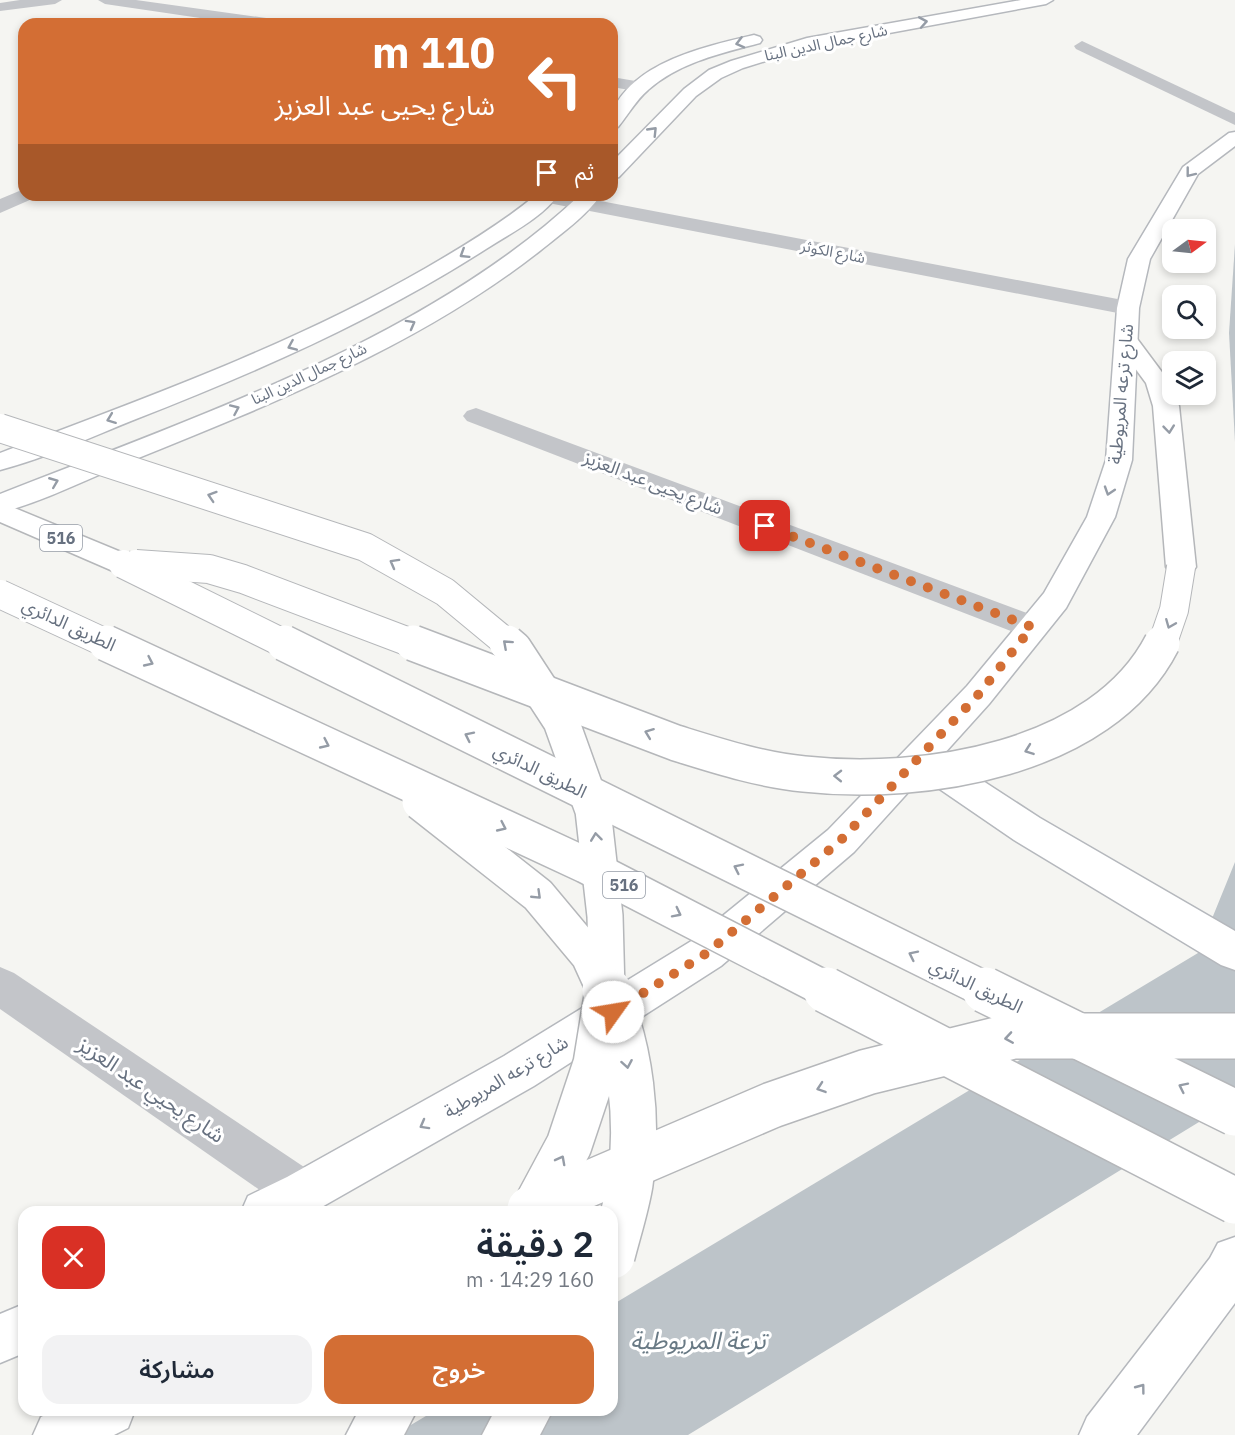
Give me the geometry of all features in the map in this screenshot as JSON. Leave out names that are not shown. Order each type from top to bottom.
[{"type":"main road","name":"شارع جمال الدين البنا","points":[[618,116],[641,87],[679,64],[730,45],[962,0]]},
{"type":"main road","name":"شارع جمال الدين البنا","points":[[618,167],[693,91],[714,75],[770,53],[807,44],[1046,0]]},
{"type":"main road","name":"شارع ترعه المريوطية","points":[[276,1206],[519,1071],[707,953],[840,841],[978,695],[1055,600],[1101,517],[1119,460],[1127,325],[1139,259],[1190,171],[1235,136]]},
{"type":"main road","name":"شارع جمال الدين البنا","points":[[0,462],[230,373],[317,336],[396,296],[502,230],[538,201]]},
{"type":"main road","name":"شارع جمال الدين البنا","points":[[0,504],[221,415],[311,376],[465,294],[538,243],[585,201]]},
{"type":"main road","points":[[502,230],[538,243]]},
{"type":"main road","points":[[123,564],[209,569],[243,579],[676,743],[746,764],[821,776],[896,777],[967,769],[1032,750],[1086,723],[1129,689],[1159,651],[1176,609],[1181,567],[1166,406],[1158,384],[1127,325]]},
{"type":"main road","points":[[0,428],[365,547],[445,591],[514,649],[561,721],[593,810],[606,928],[608,987],[596,1064],[569,1145],[536,1206]]},
{"type":"main road","name":"الطريق الدائري","points":[[0,512],[123,564],[1235,1113]]},
{"type":"main road","name":"الطريق الدائري","points":[[0,594],[585,865],[1235,1201]]},
{"type":"main road","points":[[918,756],[1027,829],[1235,952]]},
{"type":"main road","points":[[376,768],[538,895],[588,956],[619,1021],[633,1098],[630,1184],[618,1232]]},
{"type":"main road","name":"الطريق الدائري","points":[[538,1206],[772,1105],[867,1072],[1012,1036],[1235,1036]]},
{"type":"main road","points":[[1105,1435],[1227,1275],[1235,1260]]},
{"type":"main road","points":[[0,1339],[18,1331]]},
{"type":"main road","points":[[59,1435],[98,1416]]},
{"type":"main road","points":[[372,1435],[387,1416]]},
{"type":"main road","points":[[508,1435],[523,1416]]},
{"type":"street","points":[[0,7],[55,0]]},
{"type":"street","points":[[105,0],[231,18]]},
{"type":"street","points":[[1082,46],[1235,120]]},
{"type":"street","points":[[618,83],[641,87]]},
{"type":"street","points":[[0,207],[18,198]]},
{"type":"street","name":"شارع الكوثر","points":[[590,201],[1127,325]]},
{"type":"street","name":"شارع يحيى عبد العزيز","points":[[476,416],[1032,627]]},
{"type":"street","name":"شارع يحيي عبد العزيز","points":[[0,986],[303,1193]]},
{"type":"water","points":[[1235,244],[1235,442],[1229,333]]},
{"type":"water","name":"ترعة المريوطية","points":[[1235,862],[1235,1100],[688,1435],[394,1435],[426,1416],[618,1416],[618,1301],[1198,953]]},
{"type":"route","points":[[613,1012],[707,953],[840,841],[978,695],[1032,627],[765,526]]}]
